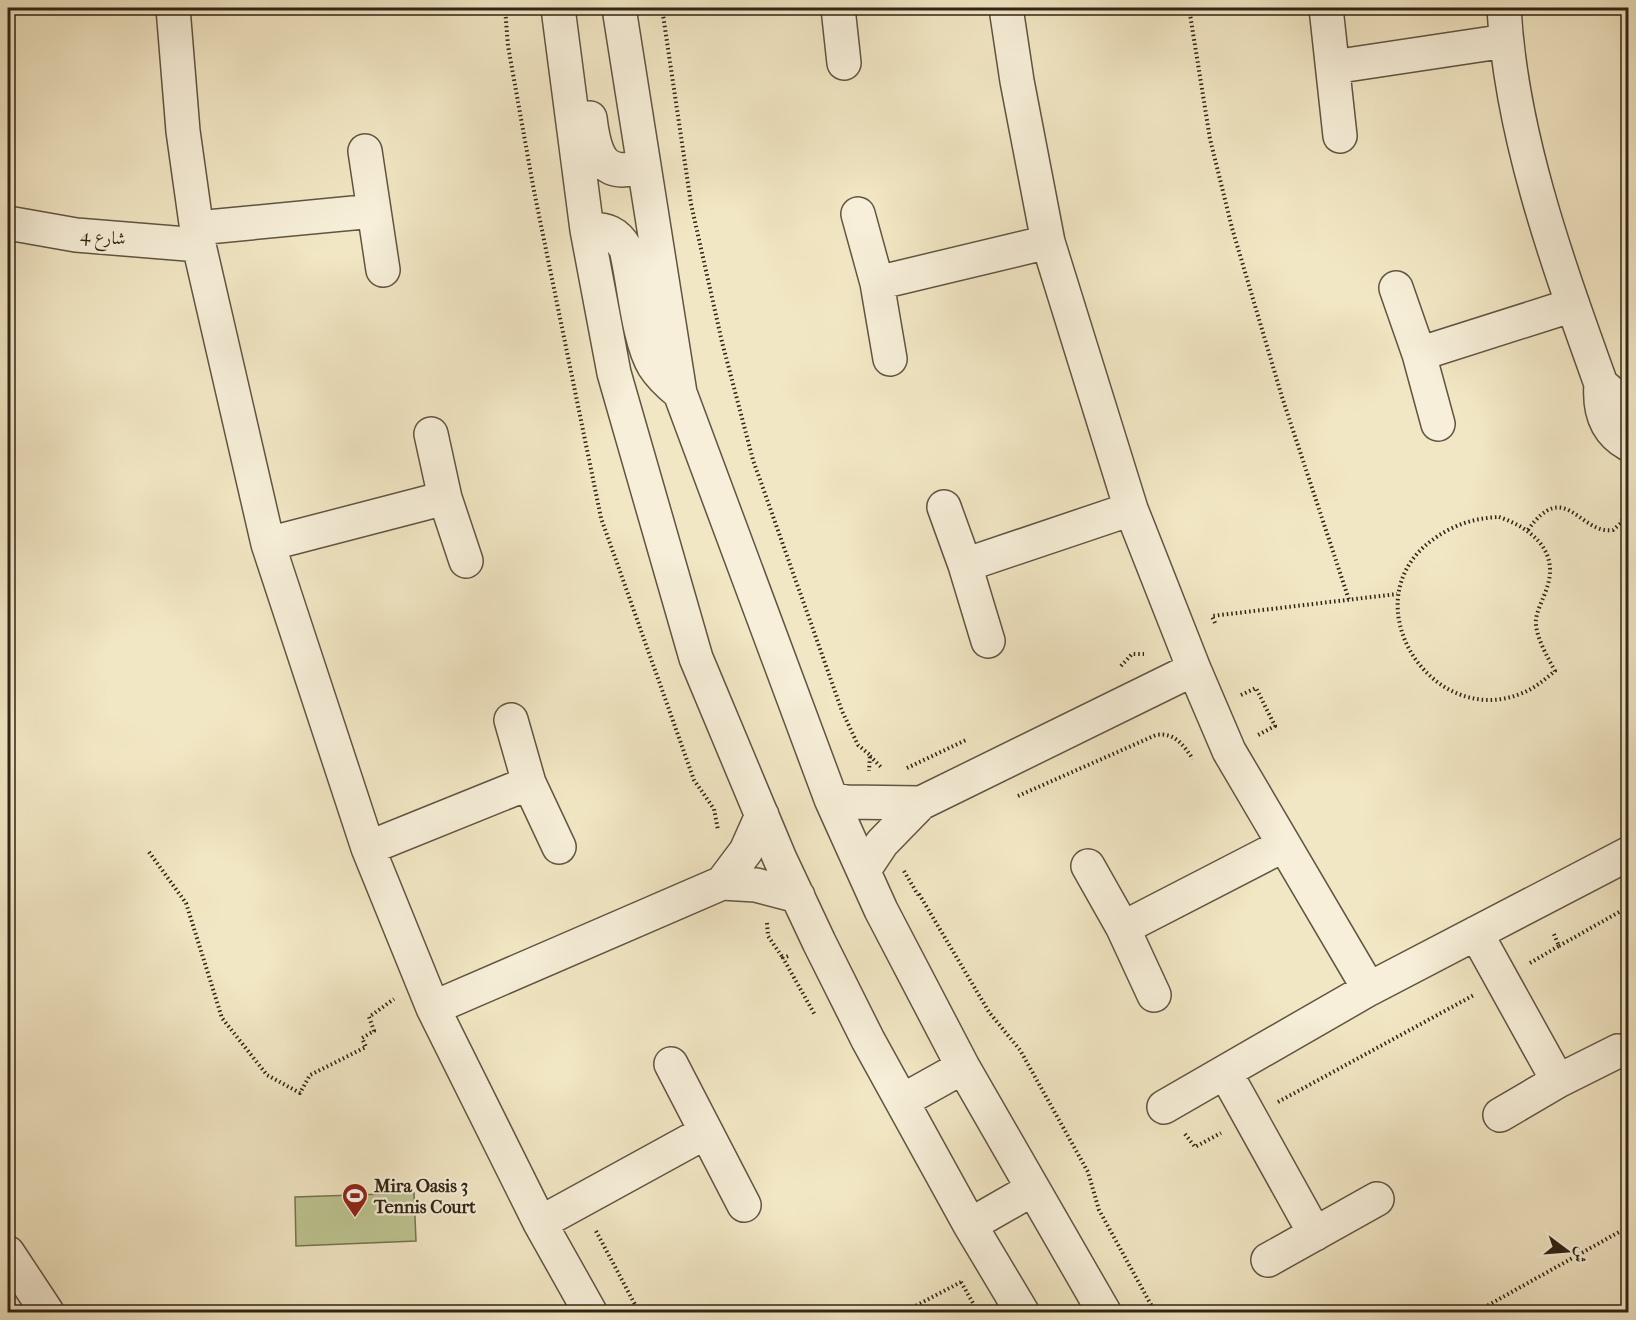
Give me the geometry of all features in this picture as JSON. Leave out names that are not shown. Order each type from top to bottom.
[{"type":"street","points":[[173,8],[183,130],[198,237],[268,544],[368,848],[428,995],[540,1223],[590,1312]]},
{"type":"street","points":[[558,8],[587,230],[614,373],[696,658],[762,815],[833,971],[970,1225],[1022,1312]]},
{"type":"street","points":[[570,8],[578,23],[596,151],[600,159],[619,170],[632,170],[644,165]]},
{"type":"street","points":[[619,8],[680,393],[831,799],[881,909],[963,1067],[1104,1312]]},
{"type":"street","points":[[838,8],[844,63]]},
{"type":"street","points":[[1006,8],[1017,81],[1048,242],[1131,508],[1229,751],[1369,989]]},
{"type":"street","points":[[1326,8],[1340,136]]},
{"type":"street","points":[[1504,8],[1506,41],[1525,140],[1545,217],[1601,384],[1602,414],[1609,428],[1619,439],[1629,444]]},
{"type":"street","points":[[1333,68],[1506,41]]},
{"type":"street","points":[[365,151],[383,270]]},
{"type":"street","name":"شارع 4","points":[[8,223],[76,235],[198,237],[374,211]]},
{"type":"street","points":[[858,214],[877,283],[890,359]]},
{"type":"street","points":[[587,230],[600,229],[613,233],[621,240],[626,249],[646,349],[654,366],[665,381],[680,393]]},
{"type":"street","points":[[877,283],[1048,242]]},
{"type":"street","points":[[1396,288],[1419,354],[1438,424]]},
{"type":"street","points":[[1419,354],[1573,305]]},
{"type":"street","points":[[1601,384],[1629,408]]},
{"type":"street","points":[[431,434],[445,498],[466,561]]},
{"type":"street","points":[[268,544],[445,498]]},
{"type":"street","points":[[944,507],[965,565],[988,641]]},
{"type":"street","points":[[965,565],[1131,508]]},
{"type":"street","points":[[864,870],[882,843],[921,803],[1194,669]]},
{"type":"street","points":[[512,720],[529,783],[559,847]]},
{"type":"street","points":[[368,848],[529,783]]},
{"type":"street","points":[[831,799],[921,803]]},
{"type":"street","points":[[722,883],[746,851],[762,815]]},
{"type":"street","points":[[1123,928],[1284,845]]},
{"type":"street","points":[[1164,1107],[1369,989],[1629,854]]},
{"type":"street","points":[[1088,866],[1123,928],[1154,995]]},
{"type":"street","points":[[428,995],[722,883],[756,885],[798,896]]},
{"type":"street","points":[[1476,933],[1558,1081]]},
{"type":"street","points":[[1500,1115],[1558,1081],[1618,1051]]},
{"type":"street","points":[[671,1064],[744,1205]]},
{"type":"street","points":[[902,1101],[963,1067]]},
{"type":"street","points":[[1225,1072],[1315,1233]]},
{"type":"street","points":[[540,1223],[706,1132]]},
{"type":"street","points":[[970,1225],[1033,1189]]},
{"type":"street","points":[[1268,1260],[1377,1199]]},
{"type":"street","points":[[8,1253],[47,1312]]},
{"type":"path","points":[[662,8],[691,204],[722,342],[753,460],[842,711],[858,745],[870,755],[866,802]]},
{"type":"path","points":[[1189,8],[1210,139],[1232,228],[1282,397],[1349,600]]},
{"type":"path","points":[[1528,530],[1543,513],[1563,508],[1573,511],[1601,530],[1613,530],[1621,523],[1629,507]]},
{"type":"path","points":[[1499,517],[1528,530],[1540,541],[1549,568],[1549,582],[1536,620],[1540,638],[1554,671],[1538,685],[1503,699],[1467,697],[1450,690],[1435,681],[1413,655],[1402,634],[1397,612],[1397,594],[1404,572],[1413,558],[1425,545],[1443,532],[1463,523],[1499,517]]},
{"type":"path","points":[[1216,626],[1212,616],[1397,594]]},
{"type":"path","points":[[1011,799],[1156,735],[1166,733],[1182,743],[1201,769],[1275,726],[1256,688],[1241,695],[1237,685]]},
{"type":"path","points":[[149,852],[186,903],[222,1018],[267,1075],[300,1093],[310,1076],[366,1047],[362,1038],[374,1031],[369,1017],[428,995]]},
{"type":"path","points":[[919,894],[989,1012],[1020,1050],[1088,1173],[1100,1210],[1155,1312]]},
{"type":"path","points":[[1539,901],[1559,946]]},
{"type":"path","points":[[1164,1107],[1195,1147],[1502,980],[1629,907]]},
{"type":"path","points":[[581,1201],[610,1262],[639,1312]]},
{"type":"path","points":[[1476,1312],[1629,1227]]},
{"type":"path","points":[[904,1312],[962,1282]]},
{"type":"path","points":[[771,1312],[789,1309],[802,1312]]},
{"type":"green space","name":"Mira Oasis 3 Tennis Court","points":[[414,1193],[416,1241],[296,1246],[295,1197]]},
{"type":"place","name":"Mira Oasis 3 Tennis Court","points":[[355,1219]]}]
